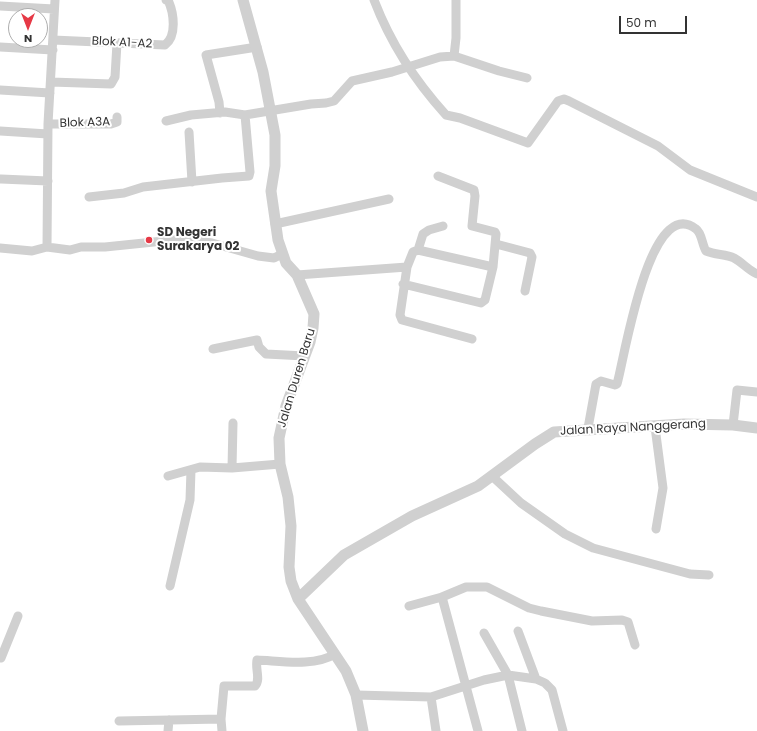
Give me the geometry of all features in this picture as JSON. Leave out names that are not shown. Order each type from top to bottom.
[{"type":"street","name":"Blok A1-A2","points":[[53,40],[165,45],[170,41],[173,35],[171,6],[166,0]]},
{"type":"street","name":"Jalan Duren Baru","points":[[244,0],[257,47],[271,111],[274,135],[275,166],[271,191],[275,224],[282,254],[286,263],[297,275],[314,314],[313,328],[305,356],[297,373],[284,412],[279,438],[280,464],[288,497],[291,526],[289,567],[291,581],[298,599],[346,671],[356,695],[362,731]]},
{"type":"street","points":[[374,0],[384,27],[409,66],[446,115],[460,118],[528,143],[558,101],[564,99],[658,146],[690,170],[757,197]]},
{"type":"street","points":[[454,56],[456,38],[456,0]]},
{"type":"street","points":[[0,6],[54,5],[53,50],[48,124],[47,247]]},
{"type":"street","points":[[51,82],[111,84],[115,77],[117,43]]},
{"type":"street","points":[[0,47],[53,50]]},
{"type":"street","points":[[220,113],[219,102],[206,55],[257,47]]},
{"type":"street","points":[[166,121],[186,116],[220,113],[236,113],[245,115],[334,101],[352,81],[440,57],[454,56],[499,71],[527,78]]},
{"type":"street","points":[[0,90],[50,93]]},
{"type":"street","points":[[89,197],[124,192],[143,187],[247,177],[250,175],[245,115]]},
{"type":"street","name":"Blok A3A","points":[[48,124],[111,124],[117,122],[118,117]]},
{"type":"street","points":[[0,131],[48,134]]},
{"type":"street","points":[[189,132],[192,182]]},
{"type":"street","points":[[403,284],[481,303],[485,300],[493,267],[497,236],[495,232],[472,226],[475,196],[474,190],[438,176]]},
{"type":"street","points":[[1,179],[48,181]]},
{"type":"street","points":[[275,224],[389,199]]},
{"type":"street","points":[[588,428],[596,384],[601,381],[617,384],[628,330],[640,288],[654,255],[671,228],[680,225],[693,227],[698,230],[706,251],[716,255],[734,258],[750,271],[757,274]]},
{"type":"street","points":[[418,250],[422,234],[429,230],[443,226]]},
{"type":"street","points":[[0,248],[32,250],[47,247],[70,250],[81,247],[105,247],[183,239],[212,243],[258,256],[274,258],[282,254]]},
{"type":"street","points":[[496,244],[530,253],[532,257],[526,291]]},
{"type":"street","points":[[472,338],[402,320],[400,315],[403,284],[407,267],[413,252],[418,250],[493,267]]},
{"type":"street","points":[[297,275],[407,267]]},
{"type":"street","points":[[213,349],[257,340],[260,347],[266,354],[305,356]]},
{"type":"street","points":[[733,425],[737,390],[757,392]]},
{"type":"street","points":[[232,468],[233,423]]},
{"type":"street","name":"Jalan Raya Nanggerang","points":[[298,599],[344,555],[412,516],[478,486],[493,477],[535,444],[554,432],[588,428],[655,427],[684,424],[733,425],[757,428]]},
{"type":"street","points":[[655,427],[663,488],[656,529]]},
{"type":"street","points":[[168,476],[200,467],[232,468],[280,464]]},
{"type":"street","points":[[170,586],[190,500],[191,470]]},
{"type":"street","points":[[493,477],[527,507],[564,534],[593,548],[690,574],[709,575]]},
{"type":"street","points":[[409,606],[442,597],[466,587],[487,588],[529,608],[541,611],[592,620],[622,620],[628,622],[635,645]]},
{"type":"street","points":[[442,597],[478,731]]},
{"type":"street","points":[[0,659],[18,616]]},
{"type":"street","points":[[518,631],[536,679]]},
{"type":"street","points":[[484,633],[508,676],[522,731]]},
{"type":"street","points":[[222,731],[221,719],[224,686],[254,686],[258,680],[255,666],[257,660],[316,661],[326,660],[335,654]]},
{"type":"street","points":[[356,695],[432,697],[443,695],[484,680],[508,676],[536,679],[545,683],[552,690],[563,731]]},
{"type":"street","points":[[432,697],[436,731]]},
{"type":"street","points":[[119,721],[221,719]]},
{"type":"street","points":[[168,731],[169,720]]},
{"type":"place","name":"SD Negeri Surakarya 02","points":[[149,240]]}]
